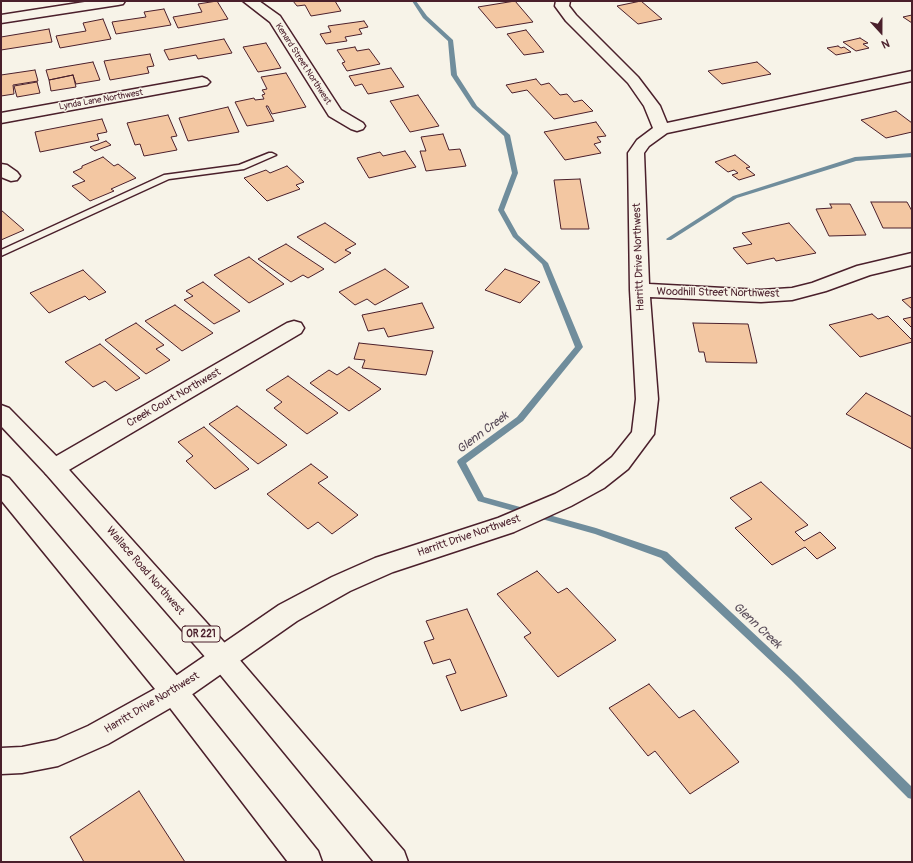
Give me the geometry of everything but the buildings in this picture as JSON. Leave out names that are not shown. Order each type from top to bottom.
[{"type":"street","points":[[1,19],[118,1]]},
{"type":"street","name":"Kenard Street Northwest","points":[[250,1],[275,19],[335,113],[357,126]]},
{"type":"street","points":[[563,1],[562,6],[571,18],[633,80],[652,106],[662,129]]},
{"type":"street","name":"Harritt Drive Northwest","points":[[1,761],[22,760],[58,753],[98,734],[174,692],[288,613],[341,584],[384,565],[506,525],[563,500],[596,482],[620,463],[643,434],[647,399],[640,290],[636,153],[643,143],[662,129],[912,76]]},
{"type":"street","name":"Lynda Lane Northwest","points":[[1,118],[202,82]]},
{"type":"street","name":"Woodhill Street Northwest","points":[[640,290],[761,296],[792,294],[819,287],[864,270],[912,259]]},
{"type":"street","name":"Creek Court Northwest","points":[[54,468],[294,328]]},
{"type":"street","name":"Wallace Road Northwest","points":[[1,413],[54,468],[223,659],[393,862]]},
{"type":"street","points":[[3,489],[174,692],[307,862]]},
{"type":"lane","points":[[1,253],[167,177],[240,167],[272,155]]},
{"type":"waterway","name":"Glenn Creek","points":[[414,1],[425,17],[451,41],[454,75],[475,107],[507,135],[515,173],[501,210],[515,236],[545,263],[579,347],[520,419],[461,462],[481,499],[596,531],[664,555],[794,677],[912,794]]},
{"type":"waterway","points":[[669,239],[735,197],[855,159],[912,155]]}]
